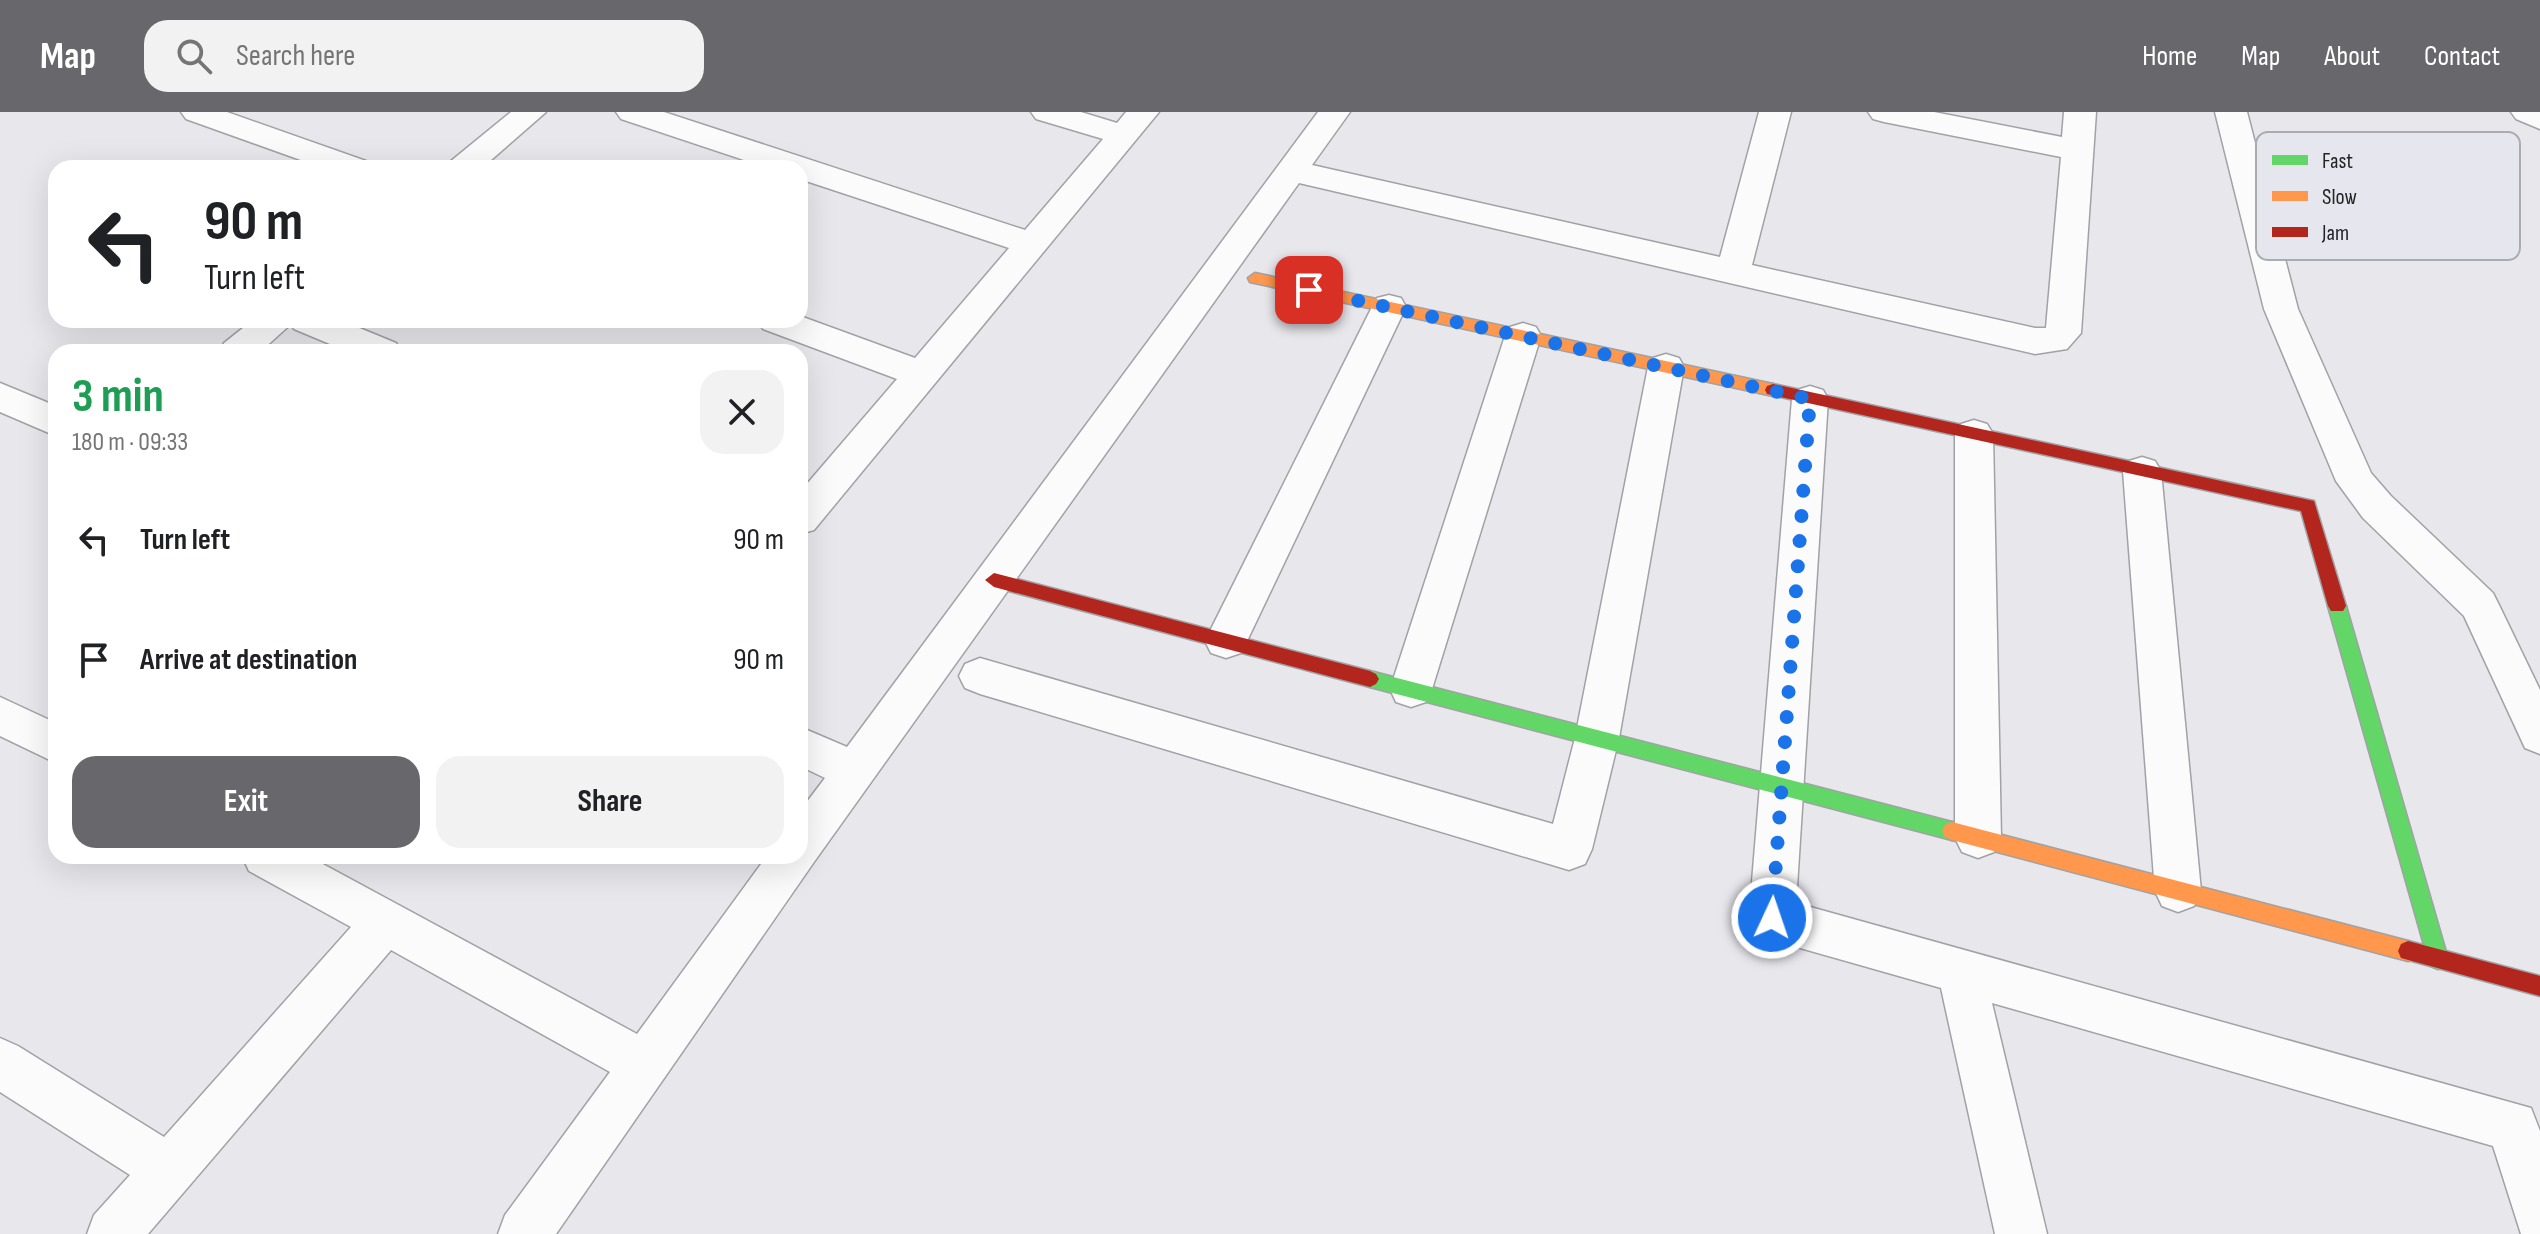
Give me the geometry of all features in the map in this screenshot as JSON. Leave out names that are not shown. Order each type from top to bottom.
[{"type":"street","points":[[197,112],[332,160]]},
{"type":"street","points":[[472,160],[530,112]]},
{"type":"street","points":[[632,112],[777,160]]},
{"type":"street","points":[[1047,112],[1133,123]]},
{"type":"street","points":[[808,836],[1334,112]]},
{"type":"street","points":[[1733,273],[1775,112]]},
{"type":"street","points":[[1884,112],[2077,150]]},
{"type":"street","points":[[1291,171],[2035,341],[2054,340],[2063,333],[2080,112]]},
{"type":"street","points":[[2231,112],[2256,210]]},
{"type":"street","points":[[2527,112],[2540,119]]},
{"type":"street","points":[[808,509],[1133,123]]},
{"type":"street","points":[[808,170],[1032,244]]},
{"type":"street","points":[[2269,260],[2281,309],[2355,481],[2377,507],[2479,605],[2540,735]]},
{"type":"street","points":[[1255,278],[2308,506],[2438,959]]},
{"type":"street","points":[[1226,641],[1389,307]]},
{"type":"street","points":[[247,344],[266,328]]},
{"type":"street","points":[[325,328],[364,344]]},
{"type":"street","points":[[797,328],[922,374]]},
{"type":"street","points":[[1411,689],[1523,336]]},
{"type":"street","points":[[980,676],[1569,849],[1597,738],[1666,367]]},
{"type":"street","points":[[0,396],[48,418]]},
{"type":"street","points":[[1810,399],[1772,918],[2513,1126],[2540,1217]]},
{"type":"street","points":[[1974,434],[1978,838]]},
{"type":"street","points":[[2142,471],[2178,891]]},
{"type":"street","points":[[994,580],[2540,986]]},
{"type":"street","points":[[0,715],[48,740]]},
{"type":"street","points":[[808,750],[855,771]]},
{"type":"street","points":[[279,864],[645,1065]]},
{"type":"street","points":[[524,1234],[788,864]]},
{"type":"street","points":[[113,1234],[384,924]]},
{"type":"street","points":[[1961,971],[2021,1234]]},
{"type":"street","points":[[0,1063],[169,1170]]},
{"type":"traffic: fast","points":[[2337,606],[2438,959]]},
{"type":"traffic: fast","points":[[1370,679],[1952,831]]},
{"type":"traffic: slow","points":[[1255,278],[1773,390]]},
{"type":"traffic: slow","points":[[1952,831],[2408,951]]},
{"type":"traffic: jam","points":[[1773,390],[2308,506],[2337,606]]},
{"type":"traffic: jam","points":[[994,580],[1370,679]]},
{"type":"traffic: jam","points":[[2408,951],[2540,986]]},
{"type":"route","points":[[1309,290],[1810,399],[1772,918]]}]
